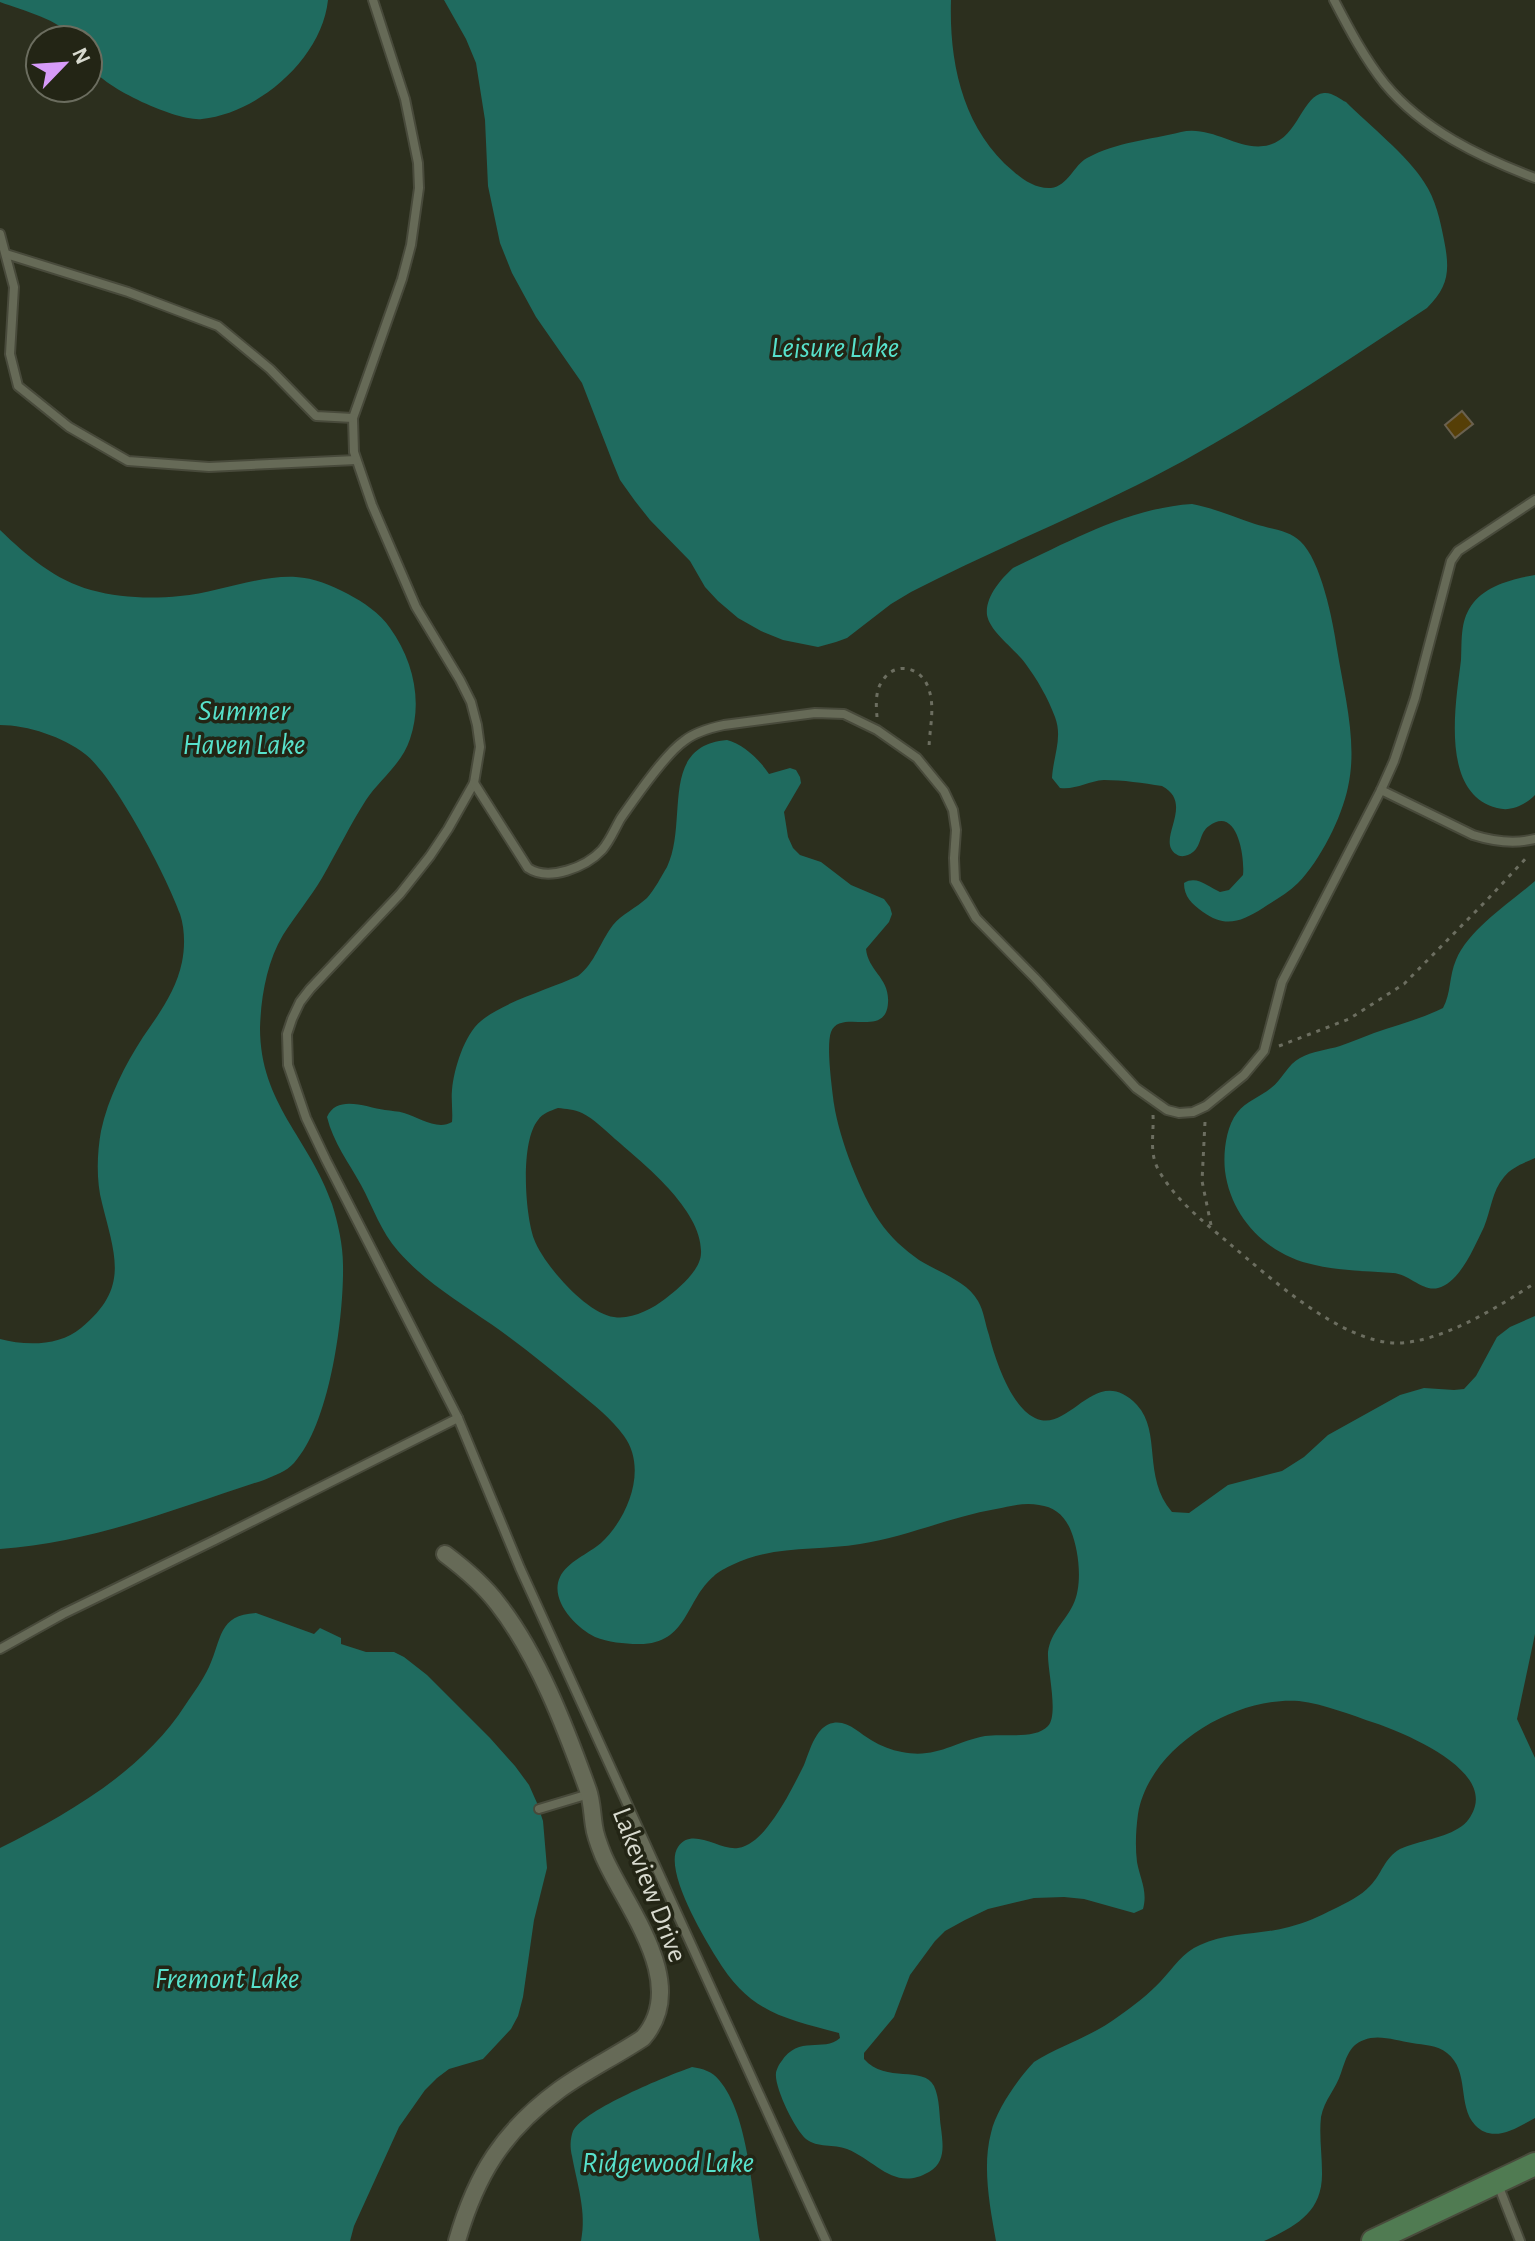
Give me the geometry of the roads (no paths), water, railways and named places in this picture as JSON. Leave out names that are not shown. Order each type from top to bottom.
[{"type":"street","name":"Lakeview Drive","points":[[445,1554],[466,1570],[498,1603],[519,1634],[553,1703],[590,1794],[594,1829],[604,1856],[650,1948],[658,1971],[660,1992],[654,2026],[643,2038],[560,2089],[503,2142],[482,2174],[457,2241]]},
{"type":"street","points":[[1373,2241],[1535,2164]]},
{"type":"lane","points":[[373,0],[405,99],[418,163],[419,188],[411,245],[402,279],[353,418],[356,460],[416,607],[471,702],[480,747],[474,783],[448,829],[410,882],[300,1002],[287,1034],[288,1065],[298,1097],[326,1160],[458,1418],[533,1596],[826,2241]]},
{"type":"lane","points":[[1334,0],[1365,54],[1405,106],[1463,146],[1535,178]]},
{"type":"lane","points":[[0,234],[14,287],[10,354],[18,386],[69,427],[128,461],[209,467],[356,460]]},
{"type":"lane","points":[[6,254],[128,292],[218,326],[270,369],[316,416],[353,418]]},
{"type":"lane","points":[[474,783],[528,868],[543,874],[553,873],[581,864],[604,848],[622,817],[684,740],[724,725],[826,712],[852,717],[917,758],[944,791],[953,810],[956,830],[955,881],[976,918],[1148,1099],[1167,1110],[1193,1112],[1206,1106],[1244,1075],[1264,1051],[1282,982],[1394,761],[1415,698],[1451,561],[1458,551],[1535,500]]},
{"type":"lane","points":[[1381,790],[1485,839],[1515,842],[1535,839]]},
{"type":"lane","points":[[0,1649],[63,1614],[458,1418]]},
{"type":"lane","points":[[539,1809],[590,1794]]},
{"type":"lane","points":[[1497,2182],[1520,2241]]},
{"type":"water","points":[[328,0],[314,42],[301,62],[284,79],[245,106],[224,115],[202,119],[159,109],[104,80],[104,24],[56,24],[0,2]]},
{"type":"water","name":"Leisure Lake","points":[[444,0],[951,0],[957,71],[971,115],[996,154],[1013,171],[1030,183],[1045,188],[1062,183],[1082,161],[1098,153],[1181,132],[1204,132],[1248,145],[1269,145],[1287,134],[1317,95],[1330,94],[1346,102],[1388,141],[1424,182],[1435,203],[1441,225],[1447,260],[1444,285],[1427,308],[1292,396],[1188,458],[911,592],[847,638],[818,647],[783,640],[738,618],[718,601],[705,587],[690,561],[650,520],[620,480],[582,383],[536,317],[500,243],[488,186],[485,120],[476,63]]},
{"type":"water","points":[[1192,504],[1285,532],[1296,537],[1307,550],[1320,576],[1329,608],[1351,736],[1351,770],[1345,799],[1329,838],[1314,863],[1286,893],[1255,913],[1233,921],[1219,920],[1199,909],[1187,896],[1184,883],[1198,881],[1220,892],[1229,890],[1243,875],[1241,846],[1233,828],[1219,821],[1209,826],[1196,849],[1189,855],[1180,856],[1171,848],[1170,840],[1176,802],[1162,786],[1104,780],[1060,788],[1052,778],[1058,732],[1052,710],[1029,669],[998,634],[987,615],[991,595],[1013,568],[1123,519]]},
{"type":"water","name":"Summer Haven Lake","points":[[0,530],[31,558],[54,573],[78,586],[113,595],[147,598],[180,596],[281,577],[322,582],[371,608],[390,628],[410,667],[416,710],[406,748],[366,800],[322,878],[283,935],[273,956],[263,992],[260,1028],[268,1078],[277,1100],[323,1181],[340,1234],[343,1265],[341,1312],[326,1397],[317,1423],[294,1463],[264,1480],[101,1532],[68,1540],[0,1549],[0,1339],[32,1343],[63,1338],[81,1328],[107,1299],[115,1270],[99,1186],[101,1131],[124,1070],[176,983],[184,944],[180,914],[164,876],[124,805],[97,766],[85,754],[56,737],[22,727],[0,725]]},
{"type":"water","points":[[1535,575],[1535,795],[1518,807],[1502,809],[1479,799],[1466,784],[1459,766],[1455,721],[1462,632],[1467,612],[1483,593],[1508,581]]},
{"type":"water","points":[[727,740],[733,742],[751,753],[769,774],[790,768],[796,770],[801,783],[784,812],[793,848],[800,855],[821,862],[851,885],[884,899],[890,907],[892,914],[889,922],[866,949],[886,987],[888,1003],[885,1014],[871,1022],[843,1022],[831,1032],[831,1078],[841,1133],[858,1182],[884,1228],[914,1256],[960,1282],[978,1301],[1005,1381],[1026,1412],[1048,1421],[1060,1417],[1095,1394],[1108,1391],[1122,1394],[1137,1405],[1149,1428],[1154,1470],[1163,1498],[1172,1512],[1189,1513],[1228,1485],[1282,1471],[1304,1457],[1328,1435],[1400,1395],[1424,1388],[1464,1389],[1476,1376],[1497,1337],[1510,1327],[1535,1316],[1535,1634],[1517,1719],[1535,1758],[1535,2118],[1497,2134],[1482,2131],[1470,2117],[1459,2069],[1447,2053],[1430,2046],[1370,2038],[1351,2049],[1321,2117],[1322,2172],[1318,2198],[1305,2216],[1287,2230],[1264,2241],[996,2241],[989,2201],[988,2146],[1008,2095],[1034,2062],[1119,2016],[1151,1991],[1194,1948],[1222,1938],[1289,1927],[1323,1914],[1366,1890],[1390,1857],[1400,1849],[1448,1834],[1470,1817],[1475,1806],[1475,1791],[1468,1778],[1440,1753],[1388,1728],[1328,1707],[1299,1701],[1248,1707],[1223,1717],[1177,1747],[1159,1767],[1145,1790],[1137,1820],[1136,1856],[1144,1891],[1143,1909],[1134,1913],[1084,1899],[1034,1898],[988,1909],[945,1931],[935,1941],[910,1975],[894,2017],[864,2053],[864,2059],[883,2071],[922,2076],[934,2086],[943,2147],[941,2158],[934,2168],[917,2177],[896,2177],[847,2149],[810,2142],[796,2127],[778,2088],[776,2073],[780,2063],[795,2049],[833,2042],[840,2038],[839,2033],[800,2023],[768,2010],[741,1990],[728,1975],[686,1902],[676,1871],[678,1847],[684,1841],[698,1839],[738,1848],[756,1839],[786,1799],[817,1735],[830,1724],[844,1724],[882,1746],[914,1754],[935,1752],[985,1736],[1035,1733],[1048,1726],[1053,1702],[1048,1652],[1055,1632],[1073,1605],[1078,1588],[1078,1558],[1069,1526],[1059,1513],[1050,1508],[1023,1504],[877,1541],[763,1554],[715,1575],[704,1586],[684,1619],[667,1637],[638,1644],[595,1637],[566,1612],[558,1595],[558,1586],[560,1577],[568,1567],[611,1533],[626,1507],[634,1478],[631,1449],[624,1436],[596,1406],[408,1262],[382,1228],[337,1144],[327,1117],[338,1106],[353,1104],[402,1112],[434,1124],[452,1122],[455,1072],[465,1043],[475,1027],[502,1008],[578,976],[589,965],[613,925],[653,891],[673,849],[683,771],[692,756],[706,745]],"holes":[[[558,1108],[591,1118],[655,1175],[682,1205],[699,1237],[700,1259],[693,1272],[665,1299],[641,1313],[614,1317],[591,1307],[556,1274],[534,1239],[528,1213],[526,1178],[529,1144],[532,1130],[540,1118]]]},
{"type":"water","points":[[1535,881],[1535,1158],[1518,1166],[1500,1182],[1484,1227],[1460,1271],[1446,1285],[1432,1289],[1399,1274],[1315,1265],[1267,1244],[1235,1204],[1225,1171],[1228,1133],[1237,1113],[1271,1088],[1292,1064],[1305,1056],[1443,1008],[1454,966],[1462,949],[1480,927]]},
{"type":"water","name":"Fremont Lake","points":[[256,1613],[314,1634],[320,1628],[341,1638],[341,1644],[366,1652],[394,1652],[404,1657],[427,1675],[490,1738],[529,1785],[543,1821],[547,1868],[534,1920],[518,2016],[511,2029],[483,2059],[449,2069],[425,2090],[399,2127],[350,2241],[0,2241],[0,1848],[78,1805],[149,1750],[169,1728],[201,1681],[223,1630],[234,1618]]},
{"type":"water","name":"Ridgewood Lake","points":[[692,2067],[716,2077],[729,2095],[737,2114],[748,2157],[760,2241],[581,2241],[582,2209],[571,2147],[573,2131],[609,2103]]}]
